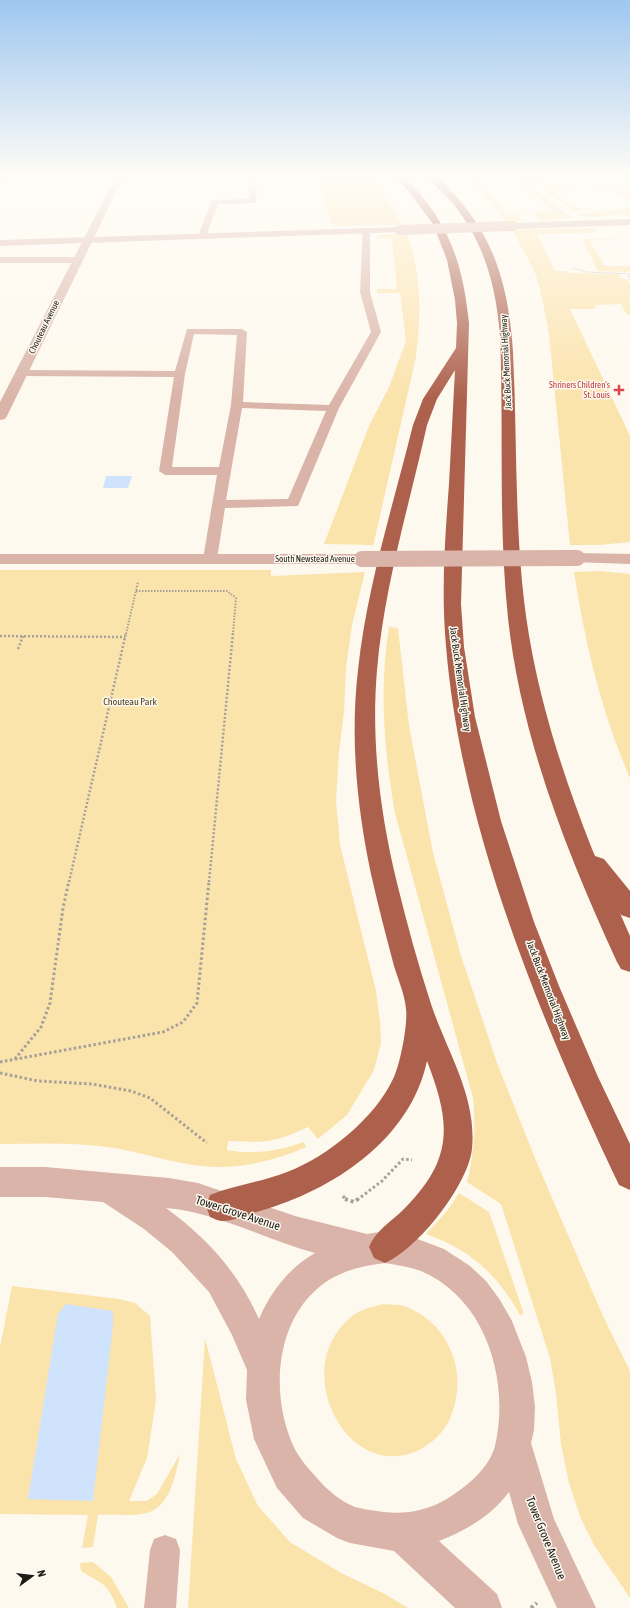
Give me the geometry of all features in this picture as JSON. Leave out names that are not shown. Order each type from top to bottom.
[{"type":"highway","name":"Jack Buck Memorial Highway","points":[[450,249],[454,259],[462,300],[464,323],[452,588],[455,646],[464,713],[480,790],[507,878],[543,979],[601,1117],[630,1175]]},
{"type":"highway","name":"Jack Buck Memorial Highway","points":[[486,249],[502,298],[505,321],[509,404],[510,542],[515,601],[522,652],[537,719],[578,844],[630,962]]},
{"type":"highway","points":[[375,1248],[417,1218],[439,1193],[457,1152],[458,1121],[452,1090],[419,1008],[392,914],[375,839],[369,791],[366,740],[366,690],[370,647],[379,595],[420,425],[430,399],[462,348]]},
{"type":"highway","points":[[578,844],[630,908]]},
{"type":"highway","points":[[221,1206],[254,1198],[311,1178],[328,1169],[367,1137],[392,1108],[407,1080],[415,1049],[419,1008]]},
{"type":"street","name":"Chouteau Avenue","points":[[0,416],[83,249]]},
{"type":"street","name":"South Newstead Avenue","points":[[0,559],[630,558]]},
{"type":"street","name":"Tower Grove Avenue","points":[[0,1182],[45,1182],[110,1189],[169,1193],[198,1198],[295,1232],[375,1248],[414,1252],[437,1262],[461,1278],[482,1300],[495,1322],[508,1352],[515,1379],[517,1403],[512,1451],[501,1474],[486,1493],[460,1513],[430,1527],[402,1532],[374,1532],[348,1525],[322,1511],[304,1494],[285,1470],[273,1442],[265,1414],[262,1388],[270,1333],[279,1312],[298,1286],[318,1268],[340,1257],[375,1248]]},
{"type":"street","name":"Tower Grove Avenue","points":[[110,1189],[146,1211],[179,1236],[221,1281],[235,1306],[264,1369]]},
{"type":"street","name":"Tower Grove Avenue","points":[[513,1443],[537,1524],[577,1608]]},
{"type":"street","points":[[402,1532],[483,1608]]},
{"type":"lane","points":[[218,504],[293,503],[333,408],[376,332],[365,292],[366,249]]},
{"type":"lane","points":[[0,260],[78,260]]},
{"type":"lane","points":[[210,559],[218,504],[237,405],[242,332],[190,331],[180,374],[165,471],[224,471]]},
{"type":"lane","points":[[22,373],[180,374]]},
{"type":"lane","points":[[237,405],[333,408]]},
{"type":"lane","points":[[160,1608],[165,1550]]},
{"type":"path","points":[[573,268],[586,272],[630,275],[628,276],[630,280]]},
{"type":"path","points":[[14,1060],[41,1027],[50,1003],[63,908],[138,579]]},
{"type":"path","points":[[0,1062],[163,1032],[182,1024],[192,1013],[197,1003],[236,598],[233,594],[227,591],[218,590],[136,591]]},
{"type":"path","points":[[0,636],[125,637]]},
{"type":"path","points":[[18,649],[23,636]]},
{"type":"path","points":[[0,1073],[38,1081],[92,1084],[131,1091],[150,1098],[207,1143]]},
{"type":"path","points":[[343,1196],[347,1201],[354,1202],[382,1181],[403,1159],[412,1160]]},
{"type":"green space","points":[[393,249],[412,249],[419,294],[419,325],[416,357],[374,542],[373,545],[324,544],[369,426],[389,387],[406,341],[400,293],[377,293],[377,289],[397,289]]},
{"type":"green space","points":[[522,249],[544,249],[555,271],[566,271],[569,273],[617,274],[620,275],[619,278],[627,279],[630,284],[630,315],[627,315],[621,304],[595,305],[596,308],[594,309],[570,309],[630,436],[630,542],[600,545],[570,545],[549,334],[540,288],[534,270]]},
{"type":"green space","points":[[587,249],[595,249],[605,266],[630,266],[630,271],[626,272],[598,271]]},
{"type":"green space","name":"Chouteau Park","points":[[0,570],[271,570],[271,576],[365,572],[352,625],[346,667],[344,712],[339,752],[336,800],[340,845],[376,991],[381,1043],[374,1070],[347,1115],[318,1139],[308,1127],[269,1141],[228,1141],[227,1150],[257,1152],[276,1150],[304,1142],[306,1147],[256,1163],[229,1167],[215,1167],[166,1160],[131,1151],[94,1145],[0,1144]]},
{"type":"green space","points":[[599,571],[630,574],[630,778],[602,703],[583,625],[574,572]]},
{"type":"green space","points":[[389,627],[398,628],[409,726],[433,853],[461,956],[497,1063],[537,1163],[603,1316],[630,1371],[630,1598],[594,1545],[581,1519],[569,1483],[561,1444],[556,1393],[550,1358],[501,1204],[467,1182],[474,1140],[473,1098],[395,813],[391,790],[384,720],[384,674]]},
{"type":"green space","points":[[459,1193],[489,1212],[524,1314],[520,1315],[502,1287],[481,1265],[442,1240],[426,1234],[447,1211]]},
{"type":"green space","points":[[12,1286],[119,1299],[135,1303],[150,1316],[156,1400],[147,1458],[129,1501],[147,1501],[157,1494],[180,1454],[176,1473],[170,1491],[165,1499],[159,1506],[151,1511],[137,1515],[98,1515],[93,1547],[82,1548],[88,1515],[0,1514],[0,1347]]},
{"type":"green space","points":[[383,1304],[404,1306],[420,1314],[433,1324],[443,1336],[451,1351],[456,1367],[458,1383],[456,1400],[451,1416],[442,1431],[434,1440],[419,1450],[395,1456],[372,1452],[353,1440],[338,1422],[328,1400],[324,1376],[327,1353],[340,1328],[355,1314],[368,1308]]},
{"type":"green space","points":[[205,1338],[236,1459],[258,1506],[290,1542],[341,1573],[385,1594],[408,1608],[188,1608]]},
{"type":"green space","points":[[93,1562],[111,1577],[129,1608],[117,1608],[106,1587],[81,1571],[80,1563]]},
{"type":"water","points":[[106,476],[132,476],[128,488],[103,488]]},
{"type":"water","points":[[66,1304],[113,1311],[113,1325],[93,1501],[28,1499],[58,1314]]},
{"type":"place","name":"Shriners Children's St. Louis","points":[[619,390]]}]
